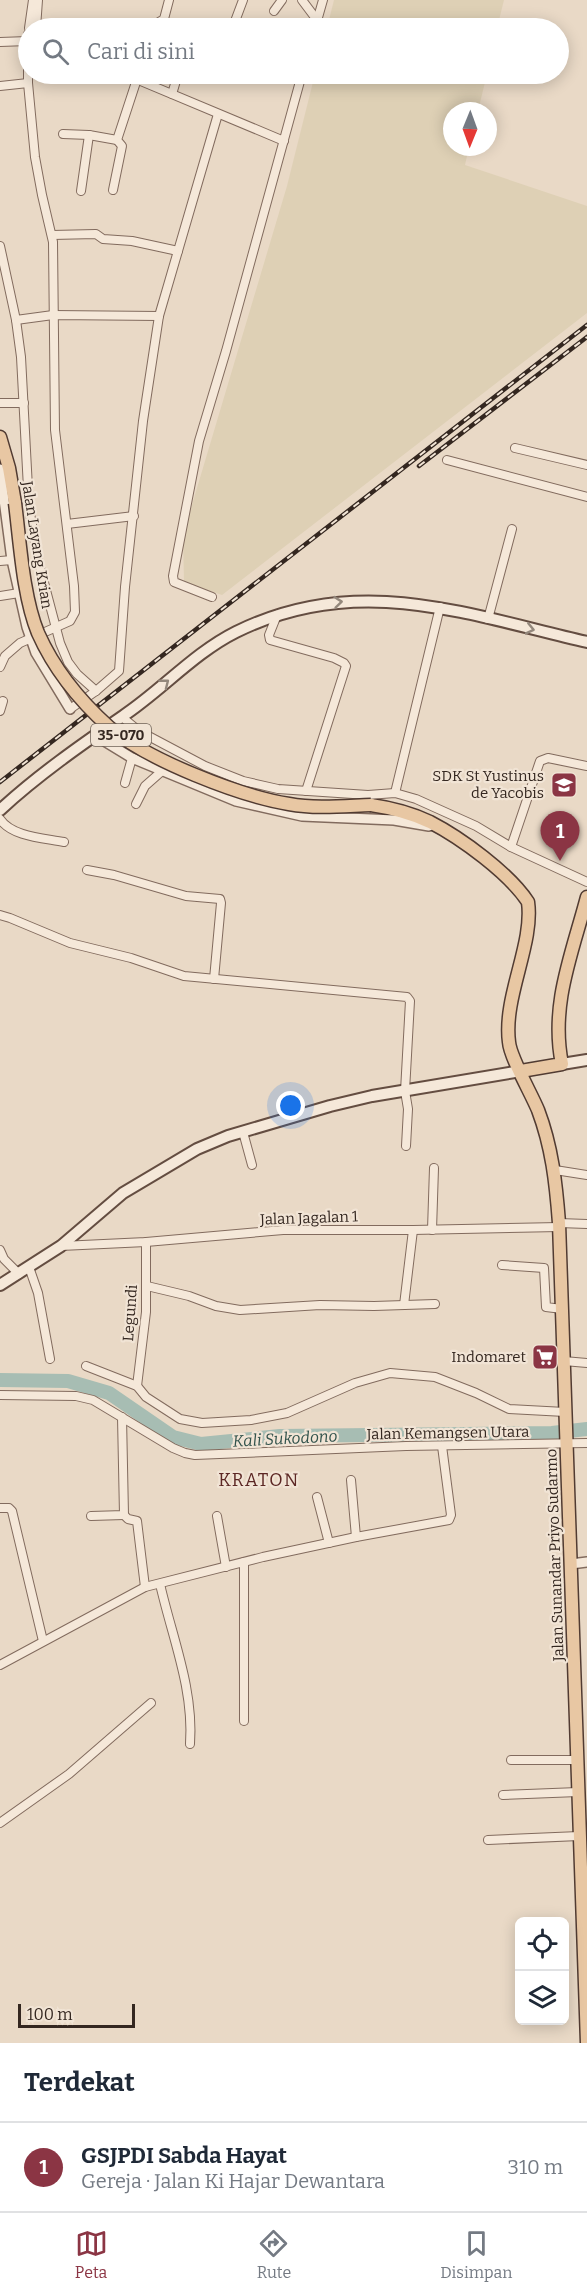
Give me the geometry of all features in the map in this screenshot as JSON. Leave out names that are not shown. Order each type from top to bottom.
[{"type":"main road","name":"Jalan Layang Krian","points":[[0,437],[9,468],[7,502],[21,552],[37,630],[49,656],[69,686],[110,728],[169,763],[249,795],[291,804],[333,807],[371,805],[392,808],[430,822],[459,840]]},
{"type":"main road","points":[[0,810],[21,790],[120,718],[209,648],[277,615],[335,602],[378,600],[441,607],[587,642]]},
{"type":"main road","name":"35-070","points":[[459,840],[511,880],[528,902],[526,933],[508,1024],[509,1046],[521,1071]]},
{"type":"main road","points":[[562,1064],[559,1047],[559,1005],[587,897]]},
{"type":"main road","points":[[0,1285],[61,1246],[123,1193],[197,1149],[243,1132],[330,1106],[587,1060]]},
{"type":"main road","name":"Jalan Sunandar Priyo Sudarmo","points":[[521,1071],[545,1130],[555,1170],[559,1225],[587,2043]]},
{"type":"street","points":[[30,18],[33,0]]},
{"type":"street","points":[[37,18],[39,0]]},
{"type":"street","points":[[164,18],[170,0]]},
{"type":"street","points":[[236,18],[243,0]]},
{"type":"street","points":[[274,11],[282,0]]},
{"type":"street","points":[[302,0],[314,18]]},
{"type":"street","points":[[316,18],[323,0]]},
{"type":"street","points":[[0,42],[18,39]]},
{"type":"street","points":[[0,86],[19,84]]},
{"type":"street","points":[[0,666],[5,656],[20,643],[70,621],[75,612],[74,586],[55,430],[52,235],[35,158],[28,84]]},
{"type":"street","points":[[117,140],[135,84]]},
{"type":"street","points":[[149,84],[284,141]]},
{"type":"street","points":[[172,94],[175,84]]},
{"type":"street","points":[[212,597],[177,585],[172,576],[199,441],[299,84]]},
{"type":"street","points":[[0,469],[7,502],[12,561],[36,653],[70,709],[119,671],[125,587],[143,420],[159,315],[218,114]]},
{"type":"street","points":[[63,134],[89,135],[117,140],[122,146],[113,190]]},
{"type":"street","points":[[81,191],[89,135]]},
{"type":"street","points":[[52,235],[96,234],[103,238],[178,251]]},
{"type":"street","points":[[0,246],[16,320],[21,357],[29,507],[38,560],[68,662],[94,692]]},
{"type":"street","points":[[16,320],[53,315],[159,315]]},
{"type":"street","points":[[0,403],[22,403]]},
{"type":"street","points":[[515,448],[587,465]]},
{"type":"street","points":[[447,460],[587,497]]},
{"type":"street","points":[[67,524],[134,516]]},
{"type":"street","points":[[488,619],[512,529]]},
{"type":"street","points":[[0,561],[12,561]]},
{"type":"street","points":[[0,596],[19,593]]},
{"type":"street","points":[[395,793],[441,607]]},
{"type":"street","points":[[277,615],[269,635],[270,640],[334,658],[346,666],[306,791]]},
{"type":"street","points":[[0,711],[3,701]]},
{"type":"street","points":[[120,718],[139,731],[241,785],[368,795],[395,793],[476,826],[511,847],[587,882]]},
{"type":"street","points":[[100,733],[132,758],[236,801],[302,816],[411,822],[426,825],[459,840]]},
{"type":"street","points":[[125,783],[132,758]]},
{"type":"street","points":[[511,847],[540,761],[548,758],[587,766]]},
{"type":"street","points":[[136,804],[145,786],[162,771]]},
{"type":"street","points":[[236,801],[241,785]]},
{"type":"street","points":[[0,819],[3,824],[26,835],[64,842]]},
{"type":"street","points":[[87,870],[114,875],[186,896],[220,899],[213,979]]},
{"type":"street","points":[[0,915],[70,943],[131,958],[184,976],[407,997],[410,1001],[405,1091],[408,1109],[406,1146]]},
{"type":"street","points":[[243,1132],[252,1165]]},
{"type":"street","points":[[432,1230],[434,1168]]},
{"type":"street","points":[[555,1170],[587,1175]]},
{"type":"street","name":"Jalan Jagalan 1","points":[[61,1246],[146,1242],[283,1230],[432,1230],[587,1224]]},
{"type":"street","points":[[404,1305],[413,1230]]},
{"type":"street","name":"Legundi","points":[[137,1386],[147,1286],[146,1242]]},
{"type":"street","points":[[0,1250],[4,1259],[19,1274]]},
{"type":"street","points":[[502,1265],[544,1268],[546,1307],[562,1309]]},
{"type":"street","points":[[29,1267],[38,1293],[50,1359]]},
{"type":"street","points":[[147,1286],[189,1296],[216,1306],[240,1310],[320,1305],[435,1304]]},
{"type":"street","points":[[564,1361],[587,1363]]},
{"type":"street","points":[[87,1366],[137,1386],[146,1397],[180,1419],[202,1423],[251,1420],[287,1413],[355,1383],[390,1373],[435,1377],[509,1409],[565,1414]]},
{"type":"street","name":"Jalan Kemangsen Utara","points":[[0,1395],[76,1396],[93,1400],[173,1448],[195,1455],[566,1439],[587,1443]]},
{"type":"street","points":[[122,1417],[124,1515]]},
{"type":"street","points":[[0,1665],[144,1587],[356,1537],[445,1521],[451,1518],[442,1446]]},
{"type":"street","points":[[351,1480],[356,1537]]},
{"type":"street","points":[[317,1497],[329,1543]]},
{"type":"street","points":[[0,1508],[12,1510],[43,1641]]},
{"type":"street","points":[[91,1516],[124,1515],[128,1519],[137,1521],[144,1587]]},
{"type":"street","points":[[217,1516],[226,1567]]},
{"type":"street","points":[[244,1562],[244,1721]]},
{"type":"street","points":[[571,1564],[587,1562]]},
{"type":"street","points":[[160,1584],[185,1680],[192,1722],[190,1744]]},
{"type":"street","points":[[0,1823],[69,1774],[152,1703]]},
{"type":"street","points":[[511,1760],[578,1760]]},
{"type":"street","points":[[503,1795],[578,1792]]},
{"type":"street","points":[[488,1840],[579,1836]]},
{"type":"shaded area","points":[[334,0],[504,0],[500,18],[330,18]]},
{"type":"shaded area","points":[[312,84],[485,84],[480,102],[443,102],[443,156],[467,156],[465,165],[587,206],[587,313],[222,595],[184,582],[183,535],[287,186]]},
{"type":"waterway","name":"Kali Sukodono","points":[[0,1380],[68,1381],[109,1393],[173,1437],[201,1444],[280,1436],[552,1433],[587,1429]]},
{"type":"railway","points":[[0,782],[587,325]]},
{"type":"railway","points":[[419,466],[587,337]]},
{"type":"place","name":"SDK St Yustinus de Yacobis","points":[[564,785]]},
{"type":"place","name":"GSJPDI Sabda Hayat","points":[[560,861]]},
{"type":"place","name":"Indomaret","points":[[545,1357]]},
{"type":"district","name":"KRATON","points":[[259,1480]]}]
